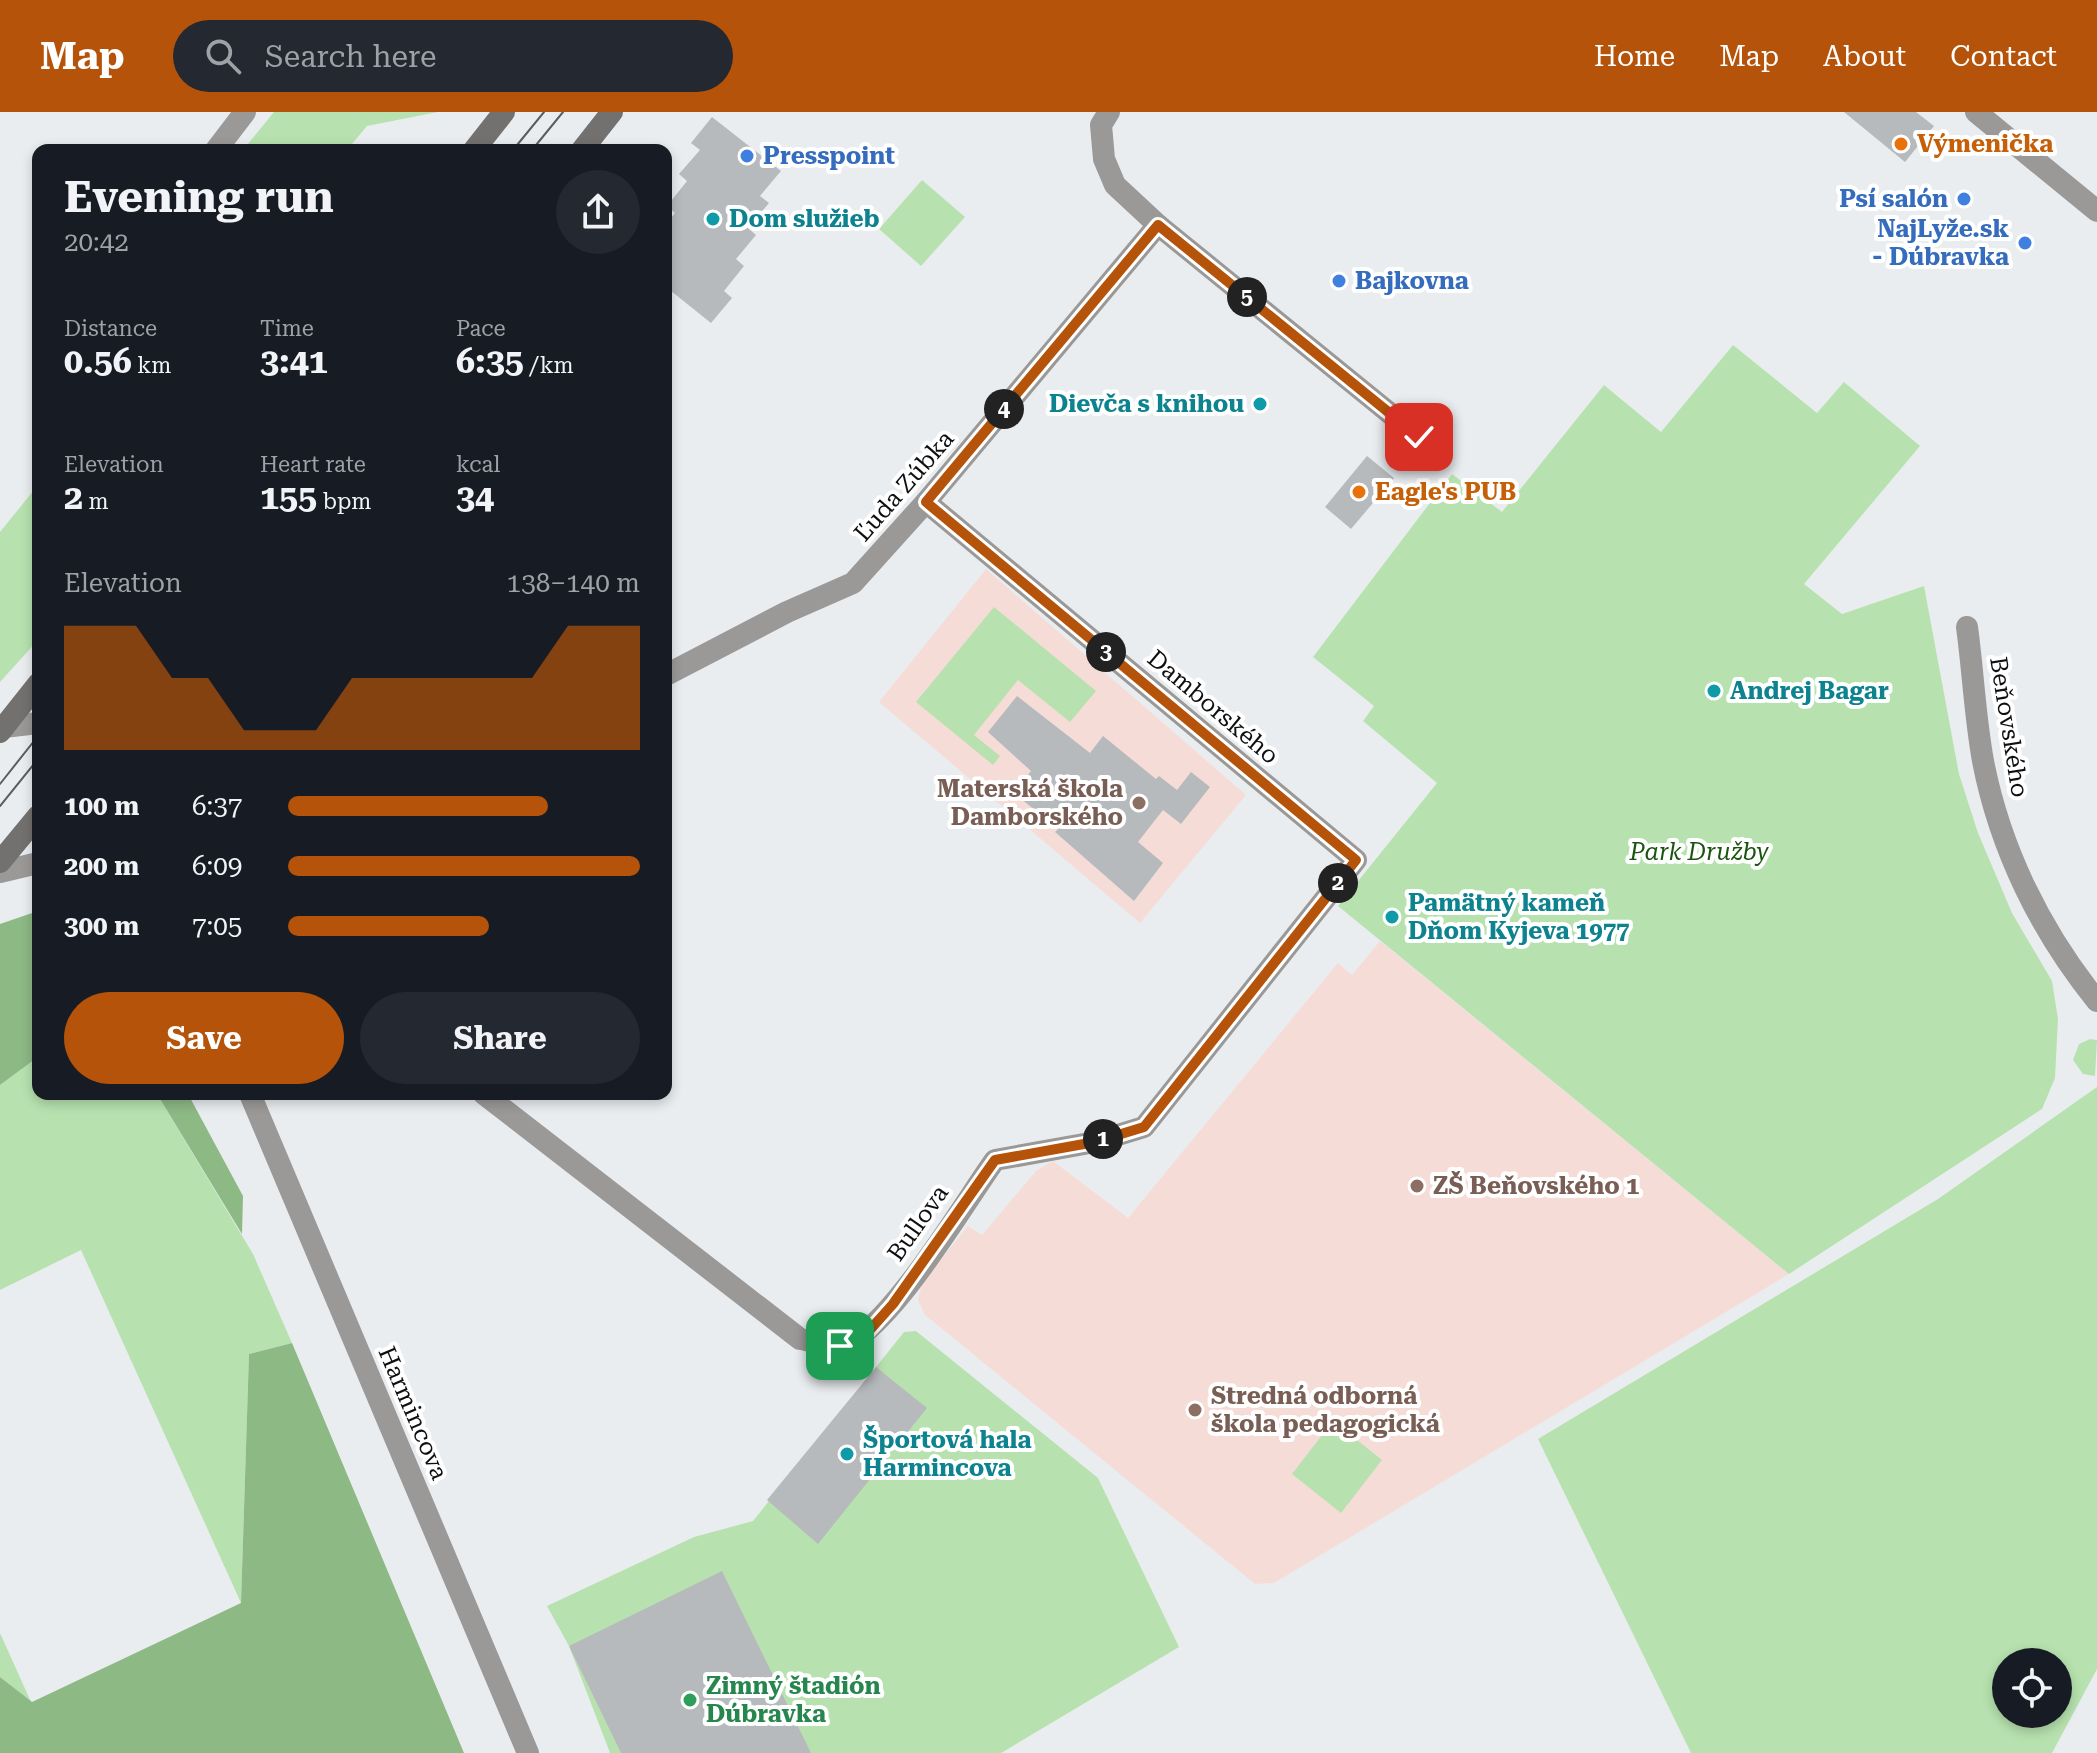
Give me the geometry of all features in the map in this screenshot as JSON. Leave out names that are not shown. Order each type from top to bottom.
[{"type":"main road","points":[[479,144],[504,112]]},
{"type":"main road","points":[[587,144],[612,112]]},
{"type":"main road","points":[[2,729],[32,692]]},
{"type":"main road","points":[[0,862],[32,823]]},
{"type":"street","points":[[221,144],[245,112]]},
{"type":"street","points":[[1109,112],[1101,125],[1104,159],[1115,185],[1158,225],[1419,437]]},
{"type":"street","points":[[1981,114],[2097,211]]},
{"type":"street","name":"Ľuda Zúbka","points":[[672,672],[787,612],[853,583],[926,502],[1158,225]]},
{"type":"street","name":"Damborského","points":[[926,502],[1356,860]]},
{"type":"street","name":"Beňovského","points":[[1967,627],[1983,760],[2001,831],[2033,906],[2074,973],[2097,1001]]},
{"type":"street","points":[[2,729],[32,724]]},
{"type":"street","name":"Bullova","points":[[492,1100],[800,1339],[840,1346],[868,1332],[893,1304],[995,1160],[1095,1142],[1144,1127],[1356,860]]},
{"type":"street","points":[[0,872],[32,864]]},
{"type":"street","name":"Harmincova","points":[[254,1100],[528,1753]]},
{"type":"shaded area","points":[[986,569],[1246,795],[1140,923],[879,702]]},
{"type":"shaded area","name":"ZŠ Beňovského 1","points":[[1380,941],[1789,1274],[1274,1583],[1255,1584],[925,1315],[918,1300],[922,1283],[968,1226],[982,1235],[1036,1171],[1053,1161],[1128,1218],[1338,963],[1352,975]]},
{"type":"green space","points":[[274,112],[438,112],[367,126],[352,144],[248,144]]},
{"type":"green space","points":[[922,180],[965,217],[921,266],[879,229]]},
{"type":"green space","name":"Park Družby","points":[[1733,345],[1817,413],[1844,382],[1920,446],[1804,584],[1842,614],[1924,586],[1959,774],[1978,833],[2012,913],[2052,981],[2058,1019],[2055,1078],[2042,1109],[1789,1274],[1338,906],[1437,783],[1363,721],[1374,706],[1313,657],[1452,474],[1502,512],[1604,385],[1661,432]]},
{"type":"green space","points":[[32,492],[32,647],[0,682],[0,532]]},
{"type":"green space","points":[[994,607],[1096,691],[1070,722],[1018,680],[974,735],[1000,756],[993,765],[916,702]]},
{"type":"green space","points":[[32,913],[32,1061],[0,1085],[0,924]]},
{"type":"green space","points":[[2090,1039],[2097,1040],[2095,1076],[2083,1074],[2073,1060],[2079,1044]]},
{"type":"green space","points":[[32,1061],[32,1100],[161,1100],[253,1254],[292,1343],[249,1354],[241,1603],[81,1250],[0,1290],[0,1085]]},
{"type":"green space","points":[[2097,1087],[2097,1669],[2072,1716],[2072,1648],[1992,1648],[1992,1728],[2065,1728],[2052,1753],[1691,1753],[1538,1439],[1938,1199]]},
{"type":"green space","points":[[161,1100],[191,1100],[243,1196],[242,1234]]},
{"type":"green space","points":[[916,1331],[1098,1478],[1179,1647],[1001,1753],[610,1753],[569,1646],[547,1606],[694,1537],[753,1521],[904,1332]]},
{"type":"green space","points":[[292,1343],[464,1753],[0,1753],[0,1677],[32,1702],[241,1603],[249,1354]]},
{"type":"green space","points":[[1333,1421],[1382,1460],[1341,1513],[1292,1474]]},
{"type":"green space","points":[[0,1633],[31,1702],[0,1677]]},
{"type":"building","name":"Výmenička","points":[[1844,112],[1916,112],[1934,126],[1905,162]]},
{"type":"building","name":"Dom služieb","points":[[712,117],[781,171],[760,196],[769,203],[748,228],[756,235],[736,259],[744,266],[724,291],[732,298],[711,323],[672,292],[672,217],[675,213],[672,200],[687,181],[679,174],[700,150],[691,143]]},
{"type":"building","name":"Eagle's PUB","points":[[1367,456],[1394,478],[1351,529],[1325,507]]},
{"type":"building","name":"Materská škola Damborského","points":[[1017,696],[1090,753],[1103,736],[1156,779],[1159,776],[1177,790],[1191,772],[1210,787],[1181,824],[1163,810],[1138,842],[1163,863],[1134,901],[1055,832],[1058,829],[1014,793],[1031,771],[988,732]]},
{"type":"building","name":"Športová hala Harmincova","points":[[876,1367],[927,1408],[818,1544],[767,1500]]},
{"type":"building","name":"Zimný štadión Dúbravka","points":[[722,1571],[811,1753],[621,1753],[569,1646]]},
{"type":"tram line","points":[[518,144],[544,112]]},
{"type":"tram line","points":[[537,144],[563,112]]},
{"type":"tram line","points":[[0,784],[32,744]]},
{"type":"tram line","points":[[0,806],[32,766]]},
{"type":"place","name":"Výmenička","points":[[1901,144]]},
{"type":"place","name":"Presspoint","points":[[747,156]]},
{"type":"place","name":"Psí salón","points":[[1964,199]]},
{"type":"place","name":"Dom služieb","points":[[713,219]]},
{"type":"place","name":"NajLyže.sk - Dúbravka","points":[[2025,243]]},
{"type":"place","name":"Bajkovna","points":[[1339,281]]},
{"type":"place","name":"Dievča s knihou","points":[[1260,404]]},
{"type":"place","name":"Eagle's PUB","points":[[1359,492]]},
{"type":"place","name":"Andrej Bagar","points":[[1714,691]]},
{"type":"place","name":"Materská škola Damborského","points":[[1139,803]]},
{"type":"place","name":"Pamätný kameň Dňom Kyjeva 1977","points":[[1392,917]]},
{"type":"place","name":"ZŠ Beňovského 1","points":[[1417,1186]]},
{"type":"place","name":"Stredná odborná škola pedagogická","points":[[1195,1410]]},
{"type":"place","name":"Športová hala Harmincova","points":[[847,1454]]},
{"type":"place","name":"Zimný štadión Dúbravka","points":[[690,1700]]},
{"type":"route","points":[[840,1346],[868,1332],[893,1304],[995,1160],[1095,1142],[1144,1127],[1356,860],[926,502],[1158,225],[1419,437]]}]
